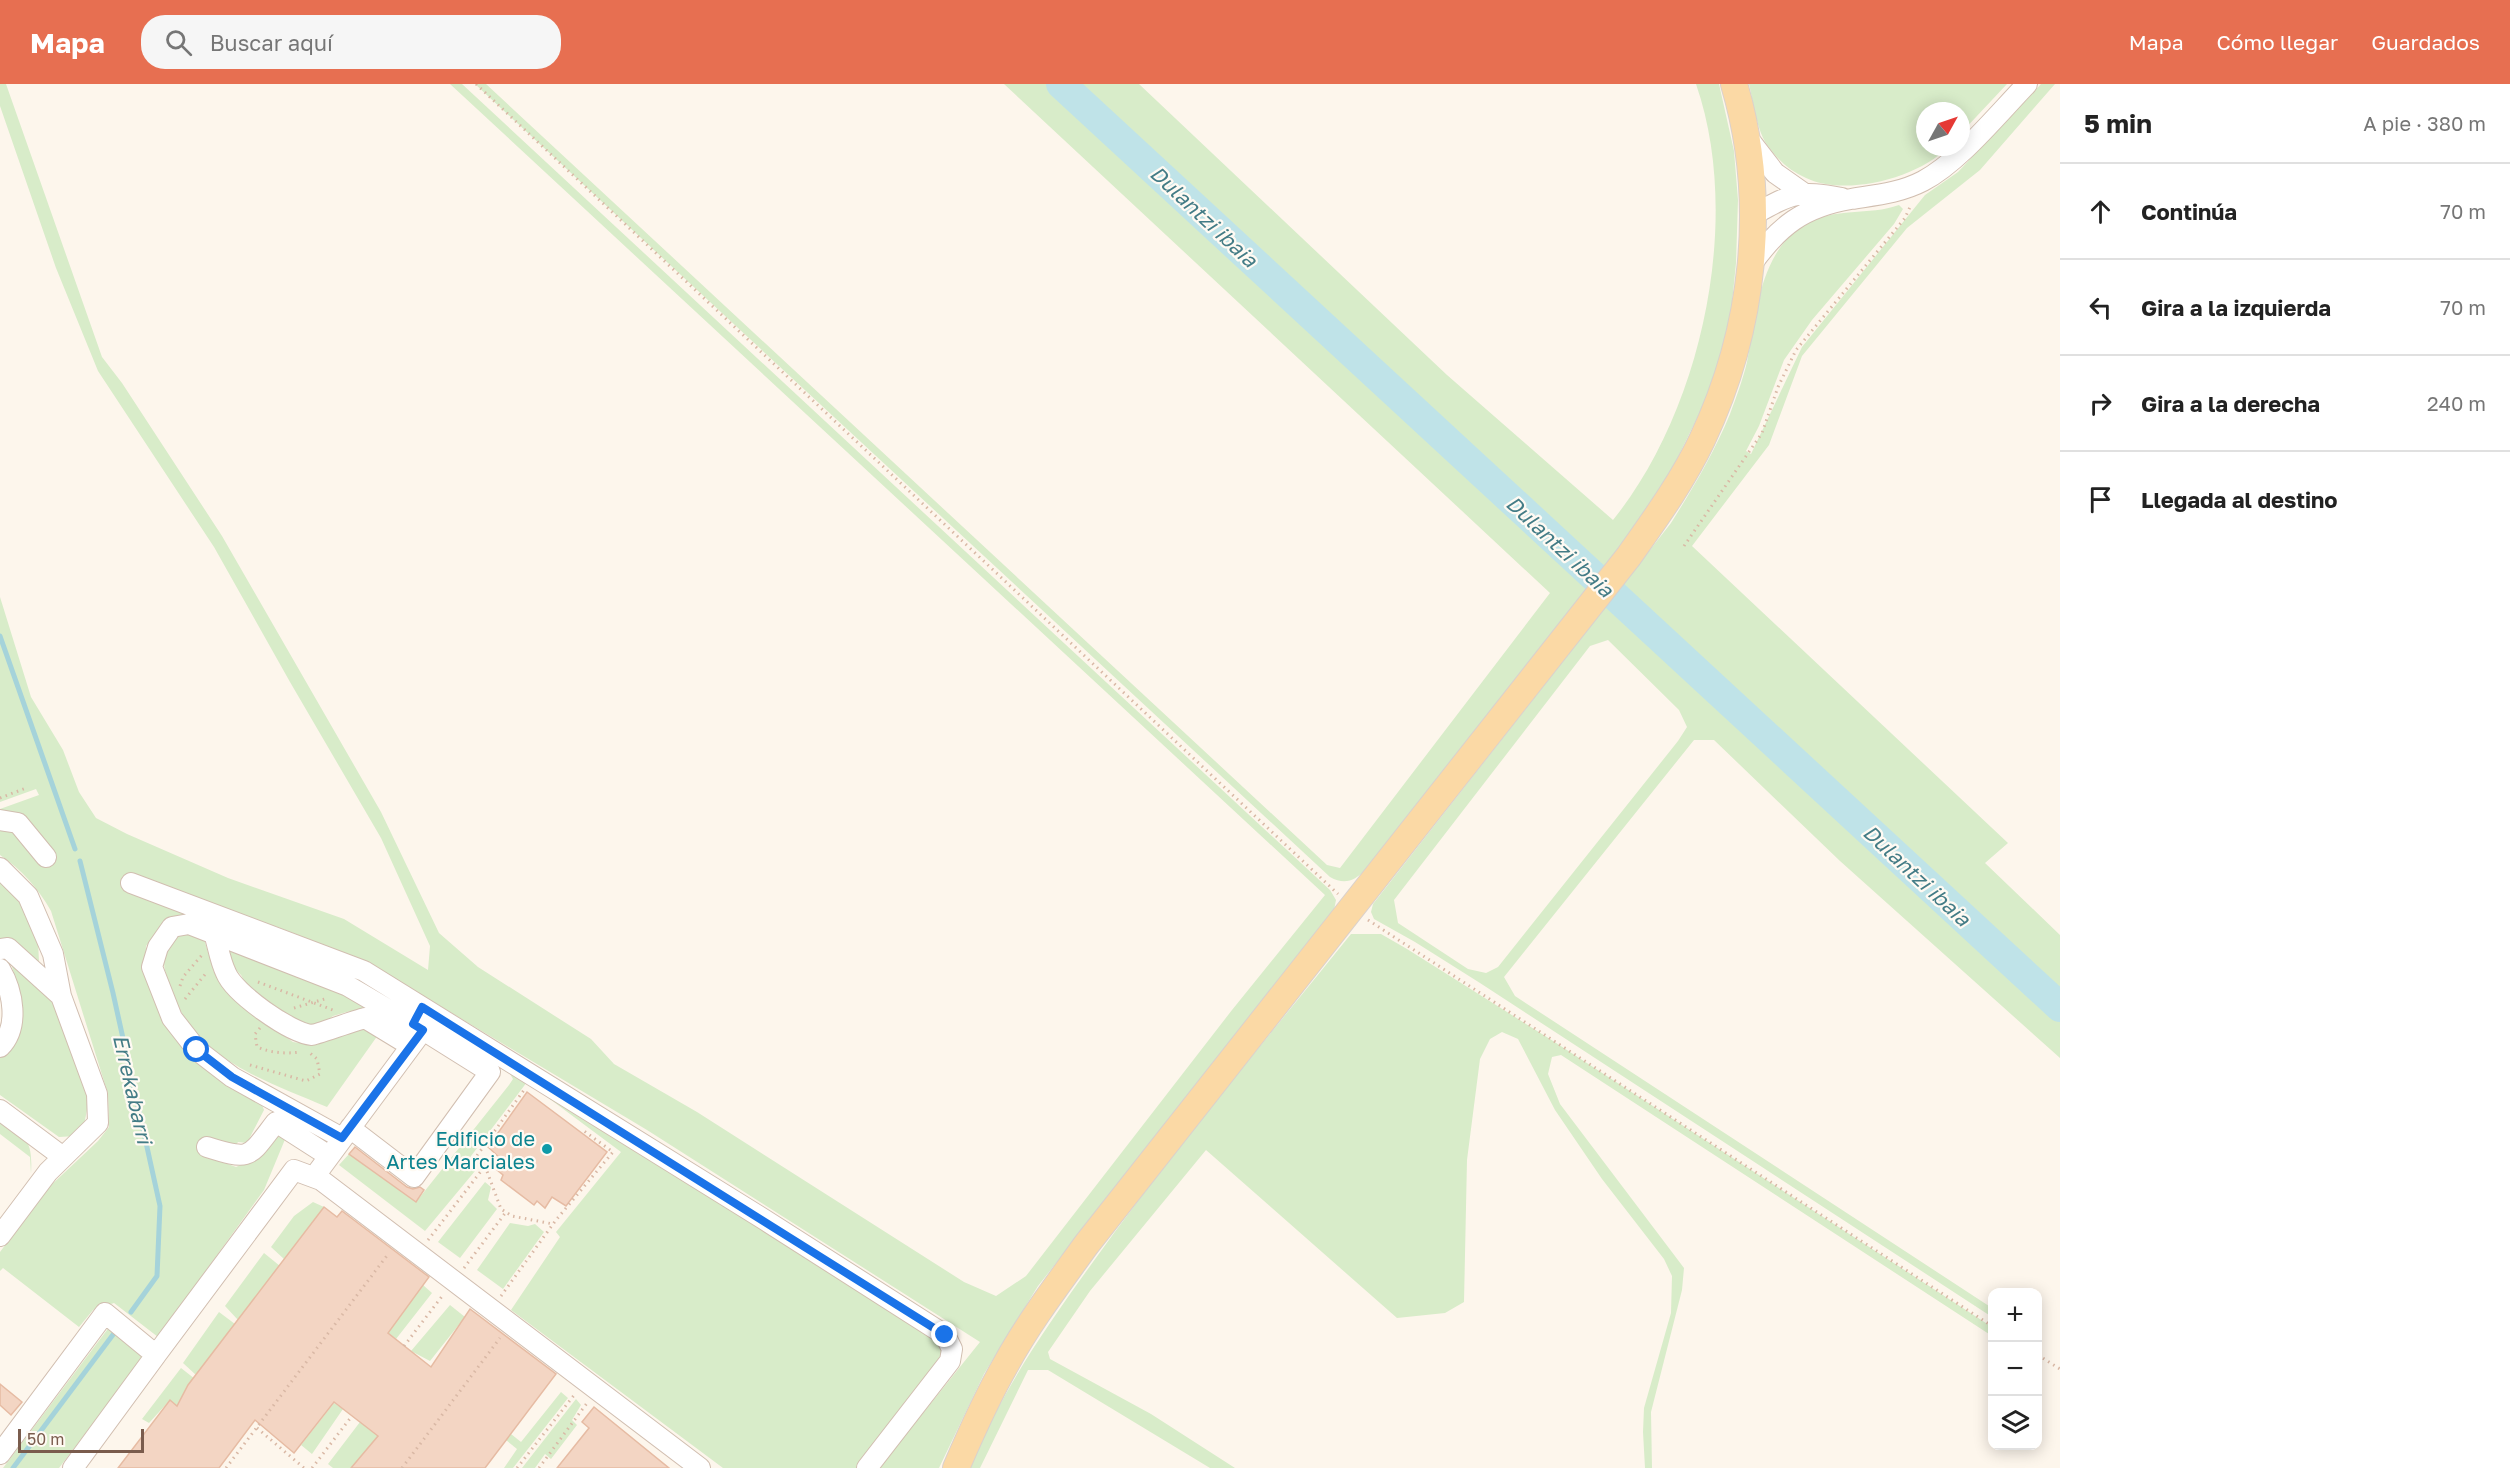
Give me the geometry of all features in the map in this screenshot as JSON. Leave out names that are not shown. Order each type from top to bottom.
[{"type":"main road","points":[[956,1468],[978,1418],[1006,1364],[1045,1302],[1086,1245],[1629,556],[1680,480],[1719,401],[1734,357],[1744,314],[1751,265],[1754,215],[1746,135],[1734,84]]},
{"type":"street","points":[[1751,265],[1783,226],[1808,210],[1851,199],[1896,192],[1936,174],[2027,84]]},
{"type":"street","points":[[1746,135],[1775,173],[1802,192]]},
{"type":"street","points":[[1754,215],[1786,196],[1802,192],[1851,199]]},
{"type":"street","points":[[0,820],[18,823],[46,857]]},
{"type":"street","points":[[0,868],[28,896],[53,954],[61,996],[97,1094],[98,1123],[48,1172],[0,1236]]},
{"type":"street","points":[[131,883],[364,971],[419,1020],[490,1072],[414,1177],[346,1133],[232,1077],[197,1050],[172,1018],[152,967],[158,947],[172,927],[189,924],[234,940],[348,986],[419,1020],[775,1227],[945,1335],[952,1349],[950,1361],[867,1468]]},
{"type":"street","points":[[214,933],[226,975],[256,1007],[299,1032],[314,1036],[338,1025],[365,1018],[411,1046]]},
{"type":"street","points":[[234,940],[263,933]]},
{"type":"street","points":[[0,949],[8,948],[61,996]]},
{"type":"street","points":[[0,969],[9,985],[13,1017],[7,1040],[0,1047]]},
{"type":"street","points":[[314,1177],[411,1046],[419,1020]]},
{"type":"street","points":[[0,1110],[63,1157]]},
{"type":"street","points":[[207,1147],[238,1156],[251,1153],[276,1122],[329,1156]]},
{"type":"street","points":[[73,1468],[294,1170],[321,1180],[700,1468]]},
{"type":"street","points":[[0,1454],[105,1314],[156,1355]]},
{"type":"path","points":[[476,84],[1353,908],[1403,944],[1988,1323]]},
{"type":"path","points":[[1684,546],[1762,433],[1778,387],[1796,350],[1905,218],[1920,183]]},
{"type":"path","points":[[0,798],[26,788]]},
{"type":"path","points":[[287,1009],[334,996]]},
{"type":"path","points":[[240,1062],[306,1082],[320,1074],[317,1059],[306,1051],[286,1054],[268,1052],[257,1047],[255,1034],[263,1025]]},
{"type":"path","points":[[526,1088],[476,1158],[485,1166],[501,1209],[512,1216],[553,1224]]},
{"type":"path","points":[[491,1310],[553,1224],[613,1152],[578,1126]]},
{"type":"path","points":[[418,1254],[485,1166]]},
{"type":"path","points":[[226,1468],[400,1240]]},
{"type":"path","points":[[402,1468],[511,1324]]},
{"type":"path","points":[[2042,1358],[2060,1369]]},
{"type":"path","points":[[517,1468],[591,1385]]},
{"type":"path","points":[[539,1468],[591,1385]]},
{"type":"path","points":[[312,1468],[352,1416]]},
{"type":"path","points":[[256,1428],[304,1468]]},
{"type":"green space","points":[[0,84],[6,84],[102,357],[122,383],[222,536],[381,812],[439,933],[478,967],[591,1039],[614,1064],[697,1112],[964,1282],[996,1296],[1026,1276],[1232,1010],[1325,895],[450,84],[462,84],[1330,890],[1336,900],[1334,910],[1038,1286],[984,1374],[939,1468],[879,1468],[980,1342],[647,1130],[365,961],[275,926],[274,932],[165,921],[146,946],[145,966],[163,1010],[260,1100],[264,1110],[247,1143],[238,1142],[230,1154],[206,1139],[199,1153],[236,1167],[256,1158],[273,1133],[286,1137],[264,1190],[158,1337],[114,1303],[93,1310],[79,1327],[3,1268],[0,1271],[0,1252],[47,1189],[98,1141],[109,1127],[108,1094],[51,911],[29,880],[0,855],[0,809],[39,795],[36,789],[0,802],[0,597],[31,697],[63,750],[79,792],[96,818],[228,878],[344,919],[428,970],[430,946],[381,838],[214,547],[98,371],[56,268],[0,106]]},
{"type":"green space","points":[[475,84],[486,84],[1327,865],[1340,868],[1550,593],[1004,84],[1139,84],[1447,375],[1613,520],[1644,475],[1670,424],[1691,369],[1706,311],[1714,252],[1715,194],[1710,137],[1696,84],[1719,84],[1734,151],[1738,200],[1736,263],[1730,323],[1714,383],[1664,486],[1618,549],[1371,863],[1353,879],[1339,881],[1330,877]]},
{"type":"green space","points":[[1749,84],[2007,84],[1970,123],[1970,102],[1916,102],[1916,156],[1937,156],[1919,168],[1861,185],[1841,186],[1822,183],[1800,175],[1776,156],[1768,146],[1756,116]]},
{"type":"green space","points":[[2041,84],[2055,84],[1980,170],[1907,228],[1802,356],[1769,445],[1692,546],[2008,843],[1985,863],[2060,935],[2060,1058],[1840,861],[1714,740],[1694,740],[1504,977],[1515,996],[1988,1305],[1988,1314],[1480,983],[1374,919],[1371,912],[1373,904],[1679,510],[1710,456],[1730,414],[1745,368],[1763,285],[1778,250],[1790,236],[1806,224],[1828,215],[1899,205],[1903,209],[1894,224],[1812,320],[1784,360],[1759,426],[1746,451],[1751,454],[1802,347],[1925,195],[1958,172]],"holes":[[[1608,640],[1679,710],[1687,727],[1498,967],[1486,973],[1468,969],[1398,923],[1394,900],[1590,646]]]},
{"type":"green space","points":[[0,879],[24,903],[38,940],[39,962],[0,938]]},
{"type":"green space","points":[[192,932],[204,939],[214,972],[236,1002],[293,1042],[312,1045],[357,1027],[378,1035],[327,1107],[257,1077],[215,1050],[197,1034],[182,1013],[164,966],[166,952],[174,939],[181,934]]},
{"type":"green space","points":[[1351,934],[1381,934],[1550,1039],[1988,1324],[1988,1333],[1561,1055],[1552,1057],[1548,1074],[1560,1104],[1684,1268],[1682,1290],[1651,1412],[1652,1468],[1645,1468],[1644,1408],[1671,1313],[1672,1276],[1664,1259],[1602,1179],[1555,1110],[1518,1039],[1502,1032],[1490,1039],[1480,1059],[1467,1160],[1464,1302],[1445,1313],[1397,1318],[1206,1150],[1090,1291],[1048,1352],[1050,1359],[1151,1414],[1235,1468],[1210,1468],[1048,1370],[1028,1370],[980,1468],[970,1468],[995,1413],[1025,1361],[1075,1286],[1252,1055]]},
{"type":"green space","points":[[234,948],[356,997],[375,1011],[350,1011],[333,1016],[321,1025],[297,1025],[248,988],[241,975],[229,963],[230,951]]},
{"type":"green space","points":[[10,960],[45,992],[61,1013],[89,1100],[84,1125],[76,1136],[59,1137],[0,1095],[0,1053],[18,1032],[21,997]]},
{"type":"green space","points":[[436,1023],[920,1328],[941,1345],[945,1356],[858,1468],[723,1468],[511,1310],[560,1237],[556,1232],[621,1152],[527,1082],[465,1164],[475,1171],[425,1231],[339,1165],[349,1154],[416,1202],[509,1085],[513,1079],[510,1074],[433,1028]]},
{"type":"green space","points":[[0,1118],[26,1140],[31,1153],[31,1174],[30,1157],[0,1134]]},
{"type":"green space","points":[[485,1182],[491,1187],[488,1200],[497,1209],[460,1258],[438,1242]]},
{"type":"green space","points":[[313,1202],[324,1207],[284,1259],[271,1247],[294,1216]]},
{"type":"green space","points":[[510,1223],[528,1226],[535,1224],[544,1232],[503,1289],[477,1270]]},
{"type":"green space","points":[[264,1253],[280,1266],[238,1320],[225,1306]]},
{"type":"green space","points":[[423,1285],[432,1293],[396,1339],[388,1333]]},
{"type":"green space","points":[[450,1305],[465,1317],[430,1361],[411,1351]]},
{"type":"green space","points":[[219,1312],[235,1324],[196,1375],[183,1363]]},
{"type":"green space","points":[[110,1326],[146,1354],[59,1468],[3,1468]]},
{"type":"green space","points":[[181,1368],[209,1390],[222,1440],[170,1400],[149,1423],[142,1419]]},
{"type":"green space","points":[[561,1392],[568,1398],[513,1468],[504,1468],[517,1449],[506,1440],[511,1434],[521,1442]]},
{"type":"green space","points":[[576,1399],[581,1405],[572,1420],[577,1425],[551,1459],[545,1454],[535,1468],[522,1468]]},
{"type":"green space","points":[[334,1403],[343,1409],[312,1454],[301,1445]]},
{"type":"green space","points":[[360,1422],[378,1436],[351,1468],[333,1468],[328,1464]]},
{"type":"building","name":"Edificio de Artes Marciales","points":[[527,1092],[607,1152],[566,1206],[552,1197],[545,1208],[537,1201],[534,1205],[501,1180],[503,1175],[496,1169],[502,1160],[488,1147]]},
{"type":"building","points":[[355,1147],[407,1187],[413,1189],[420,1187],[424,1190],[416,1202],[349,1154]]},
{"type":"building","points":[[324,1207],[337,1217],[342,1211],[429,1277],[388,1333],[431,1367],[470,1309],[556,1374],[485,1468],[351,1468],[378,1436],[334,1402],[294,1453],[255,1420],[219,1468],[118,1468],[170,1400],[177,1406],[188,1385]]},
{"type":"building","points":[[0,1384],[22,1402],[11,1415],[0,1405]]},
{"type":"building","points":[[594,1407],[669,1468],[557,1468],[589,1428],[582,1422]]},
{"type":"waterway","name":"Dulantzi ibaia","points":[[1061,84],[2060,1007]]},
{"type":"waterway","name":"Errekabarri","points":[[0,636],[75,849]]},
{"type":"waterway","name":"Errekabarri","points":[[80,861],[113,993],[160,1206],[157,1276],[131,1312]]},
{"type":"waterway","name":"Errekabarri","points":[[13,1468],[115,1332]]},
{"type":"place","name":"Edificio de Artes Marciales","points":[[547,1149]]},
{"type":"route","points":[[197,1050],[232,1077],[342,1138],[423,1030],[413,1024],[422,1007],[945,1335]]}]
